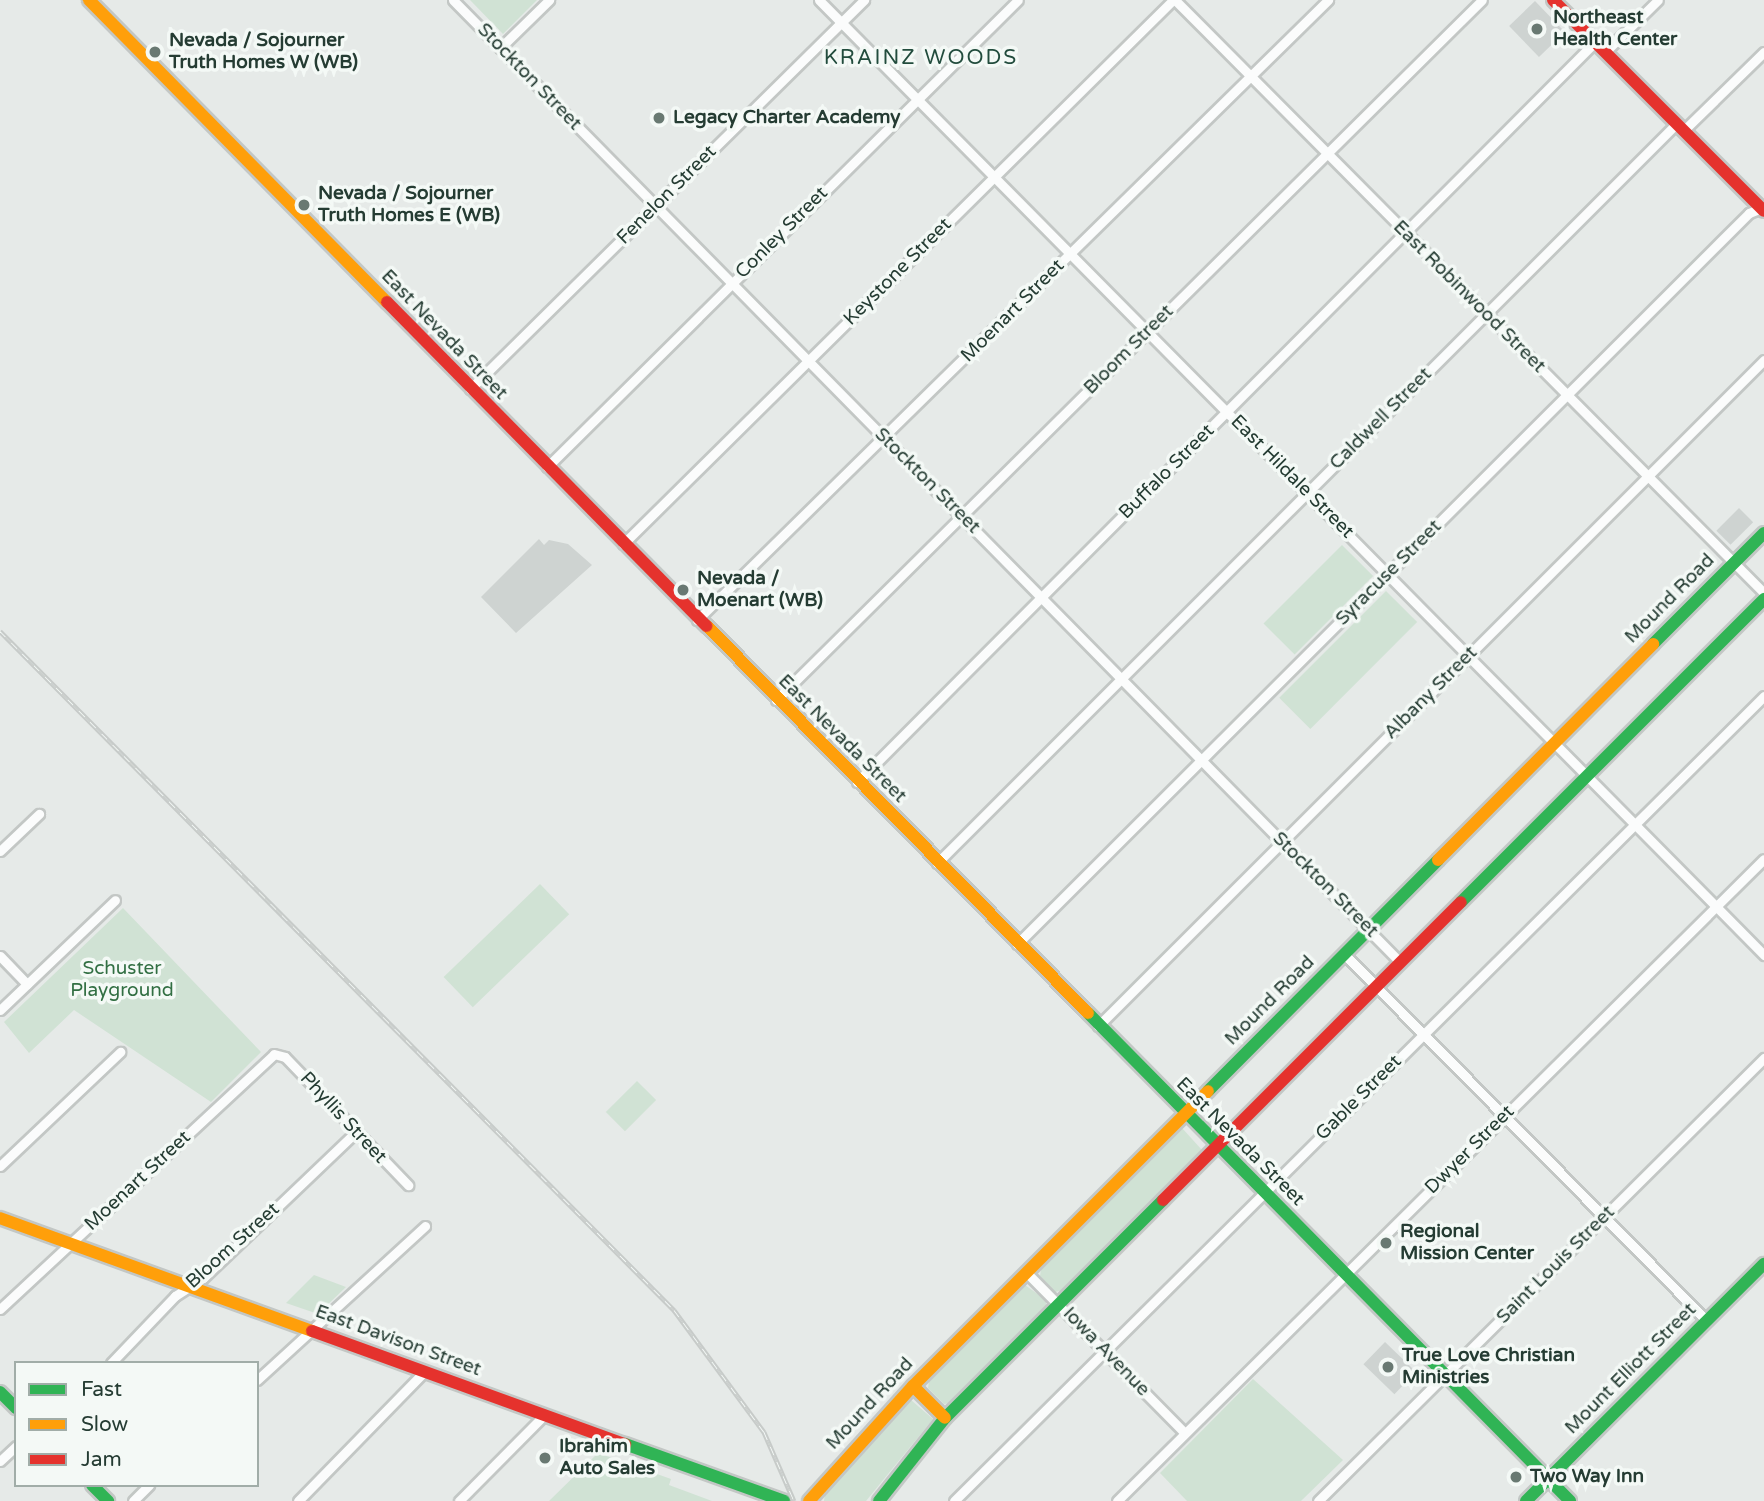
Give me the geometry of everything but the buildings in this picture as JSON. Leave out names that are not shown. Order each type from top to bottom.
[{"type":"main road","name":"East Nevada Street","points":[[89,0],[697,620],[1570,1501]]},
{"type":"main road","points":[[1553,0],[1763,209]]},
{"type":"main road","name":"Mound Road","points":[[809,1501],[913,1386],[1764,533]]},
{"type":"main road","points":[[879,1501],[945,1418],[1764,596]]},
{"type":"main road","name":"East Davison Street","points":[[0,1218],[425,1371],[751,1495],[784,1501]]},
{"type":"main road","name":"Mount Elliott Street","points":[[1526,1501],[1764,1264]]},
{"type":"main road","points":[[913,1386],[945,1418]]},
{"type":"main road","points":[[0,1392],[14,1406]]},
{"type":"main road","points":[[94,1487],[108,1501]]},
{"type":"street","name":"Stockton Street","points":[[453,0],[1400,962]]},
{"type":"street","points":[[500,48],[549,0]]},
{"type":"street","name":"East Hildale Street","points":[[819,0],[1764,955]]},
{"type":"street","name":"Fenelon Street","points":[[470,389],[864,0]]},
{"type":"street","name":"Conley Street","points":[[547,467],[1018,0]]},
{"type":"street","name":"East Robinwood Street","points":[[1174,0],[1764,596]]},
{"type":"street","name":"Keystone Street","points":[[623,544],[1174,0]]},
{"type":"street","name":"Moenart Street","points":[[697,620],[1328,0]]},
{"type":"street","name":"Bloom Street","points":[[776,699],[1482,0]]},
{"type":"street","name":"Buffalo Street","points":[[857,782],[1406,233],[1600,47],[1658,0]]},
{"type":"street","name":"Caldwell Street","points":[[937,863],[1486,314],[1680,128],[1764,52]]},
{"type":"street","name":"Syracuse Street","points":[[1017,944],[1749,213],[1763,209]]},
{"type":"street","name":"Albany Street","points":[[1098,1026],[1764,360]]},
{"type":"street","name":"Gable Street","points":[[954,1501],[1764,696]]},
{"type":"street","points":[[0,851],[39,814]]},
{"type":"street","name":"Dwyer Street","points":[[1117,1501],[1764,859]]},
{"type":"street","points":[[0,1010],[115,900]]},
{"type":"street","name":"Stockton Street","points":[[1344,954],[1707,1321]]},
{"type":"street","points":[[0,956],[27,984]]},
{"type":"street","points":[[0,1166],[120,1052]]},
{"type":"street","name":"Moenart Street","points":[[0,1309],[69,1242],[277,1054]]},
{"type":"street","name":"Phyllis Street","points":[[277,1054],[408,1185]]},
{"type":"street","name":"Saint Louis Street","points":[[1318,1501],[1764,1058]]},
{"type":"street","name":"Bloom Street","points":[[113,1361],[149,1323],[356,1132]]},
{"type":"street","points":[[260,1378],[425,1226]]},
{"type":"street","name":"Iowa Avenue","points":[[1026,1272],[1185,1433]]},
{"type":"street","points":[[298,1501],[425,1371]]},
{"type":"street","points":[[459,1501],[544,1415]]},
{"type":"street","points":[[0,1461],[14,1448]]},
{"type":"street","points":[[133,1501],[147,1487]]},
{"type":"green space","points":[[470,0],[537,0],[503,34]]},
{"type":"green space","points":[[1342,545],[1373,576],[1295,655],[1264,623]]},
{"type":"green space","points":[[1386,591],[1417,622],[1310,729],[1279,698]]},
{"type":"green space","points":[[540,884],[569,914],[473,1007],[444,977]]},
{"type":"green space","name":"Schuster Playground","points":[[123,908],[261,1052],[211,1102],[74,1010],[29,1053],[4,1022]]},
{"type":"green space","points":[[637,1081],[656,1100],[625,1131],[606,1112]]},
{"type":"green space","points":[[1182,1128],[1202,1150],[1064,1290],[1055,1292],[1040,1276],[1041,1269]]},
{"type":"green space","points":[[314,1275],[346,1287],[318,1314],[286,1303]]},
{"type":"green space","points":[[1025,1285],[1046,1300],[1046,1308],[952,1403],[944,1404],[928,1388],[929,1381]]},
{"type":"green space","points":[[1253,1379],[1343,1460],[1301,1501],[1187,1501],[1160,1473]]},
{"type":"green space","points":[[911,1400],[933,1419],[866,1501],[824,1501],[825,1493]]},
{"type":"green space","points":[[598,1453],[671,1479],[669,1485],[712,1501],[549,1501]]},
{"type":"railway","points":[[0,631],[674,1310],[764,1432],[794,1501]]},
{"type":"traffic: fast","points":[[1653,644],[1764,533]]},
{"type":"traffic: fast","points":[[1461,902],[1764,599]]},
{"type":"traffic: fast","points":[[1208,1091],[1438,860]]},
{"type":"traffic: fast","points":[[1088,1013],[1570,1501]]},
{"type":"traffic: fast","points":[[879,1501],[945,1418],[1163,1200]]},
{"type":"traffic: fast","points":[[1526,1501],[1764,1264]]},
{"type":"traffic: fast","points":[[0,1392],[14,1406]]},
{"type":"traffic: fast","points":[[625,1444],[784,1501]]},
{"type":"traffic: fast","points":[[94,1487],[108,1501]]},
{"type":"traffic: slow","points":[[89,0],[387,302]]},
{"type":"traffic: slow","points":[[707,626],[1088,1013]]},
{"type":"traffic: slow","points":[[1438,860],[1653,644]]},
{"type":"traffic: slow","points":[[809,1501],[913,1386],[1208,1091]]},
{"type":"traffic: slow","points":[[0,1218],[312,1331]]},
{"type":"traffic: slow","points":[[913,1386],[945,1418]]},
{"type":"traffic: jam","points":[[1553,0],[1764,211]]},
{"type":"traffic: jam","points":[[387,302],[707,626]]},
{"type":"traffic: jam","points":[[1163,1200],[1461,902]]},
{"type":"traffic: jam","points":[[312,1331],[625,1444]]},
{"type":"place","name":"Northeast Health Center","points":[[1537,29]]},
{"type":"place","name":"Nevada / Sojourner Truth Homes W (WB)","points":[[155,52]]},
{"type":"place","name":"Legacy Charter Academy","points":[[659,118]]},
{"type":"place","name":"Nevada / Sojourner Truth Homes E (WB)","points":[[304,205]]},
{"type":"place","name":"Nevada / Moenart (WB)","points":[[683,590]]},
{"type":"place","name":"Regional Mission Center","points":[[1386,1243]]},
{"type":"place","name":"True Love Christian Ministries","points":[[1388,1367]]},
{"type":"place","name":"Ibrahim Auto Sales","points":[[545,1458]]},
{"type":"place","name":"Two Way Inn","points":[[1516,1477]]},
{"type":"district","name":"KRAINZ WOODS","points":[[921,58]]}]
